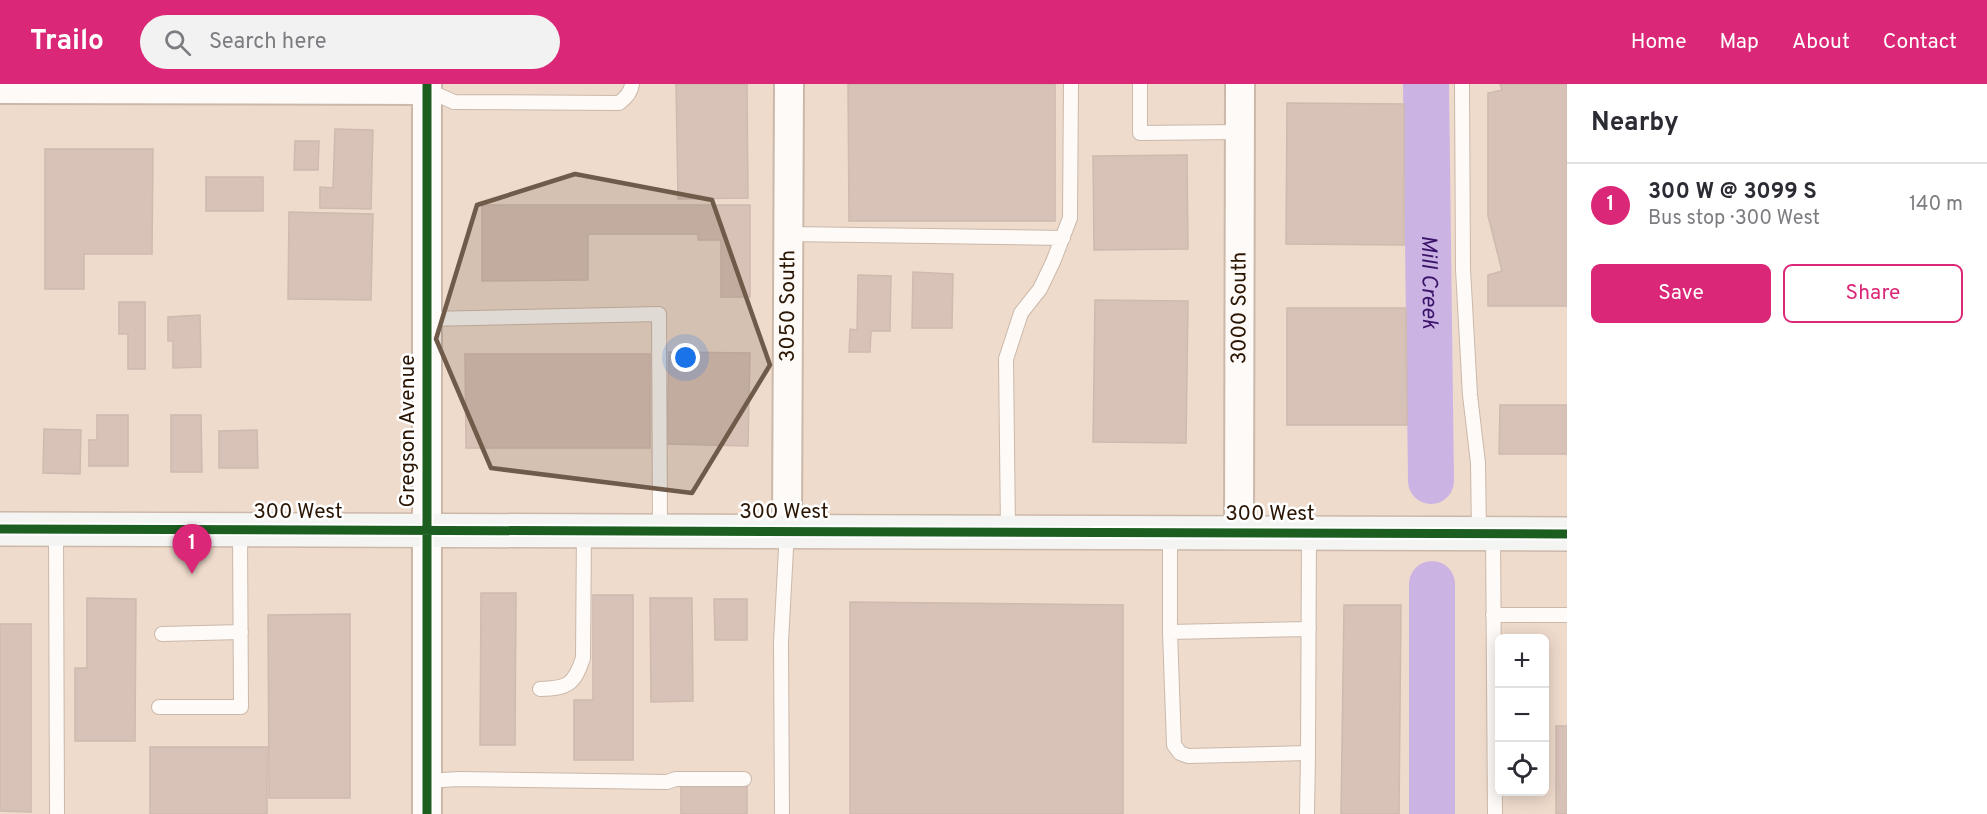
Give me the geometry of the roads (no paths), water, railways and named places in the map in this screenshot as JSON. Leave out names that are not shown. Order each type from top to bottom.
[{"type":"main road","name":"300 West","points":[[0,529],[1567,534]]},
{"type":"street","name":"3050 South","points":[[787,530],[789,84]]},
{"type":"street","name":"3000 South","points":[[1239,532],[1240,84]]},
{"type":"street","points":[[18,88],[427,87]]},
{"type":"street","name":"Gregson Avenue","points":[[427,87],[427,814]]},
{"type":"lane","points":[[427,87],[454,102],[619,103],[626,99],[632,84]]},
{"type":"lane","points":[[1008,531],[1006,359],[1021,313],[1040,289],[1070,218],[1071,84]]},
{"type":"lane","points":[[1140,84],[1140,134],[1239,132]]},
{"type":"lane","points":[[1462,84],[1463,268],[1470,395],[1493,615],[1495,814]]},
{"type":"lane","points":[[789,234],[1063,238]]},
{"type":"lane","points":[[427,319],[659,314],[660,530]]},
{"type":"lane","points":[[56,530],[57,814]]},
{"type":"lane","points":[[159,707],[241,707],[240,530]]},
{"type":"lane","points":[[540,689],[561,688],[570,682],[578,674],[583,658],[584,530]]},
{"type":"lane","points":[[782,814],[781,642],[787,530]]},
{"type":"lane","points":[[1170,532],[1170,632],[1174,745],[1180,753],[1188,756],[1308,753]]},
{"type":"lane","points":[[1307,814],[1309,532]]},
{"type":"lane","points":[[1493,615],[1567,615]]},
{"type":"lane","points":[[1170,632],[1309,629]]},
{"type":"lane","points":[[162,634],[241,632]]},
{"type":"lane","points":[[427,781],[459,779],[666,783],[676,779],[744,779]]},
{"type":"waterway","name":"Mill Creek","points":[[1426,84],[1431,481]]},
{"type":"waterway","name":"Mill Creek","points":[[1432,584],[1432,814]]},
{"type":"place","name":"300 W @ 3099 S","points":[[192,574]]}]
